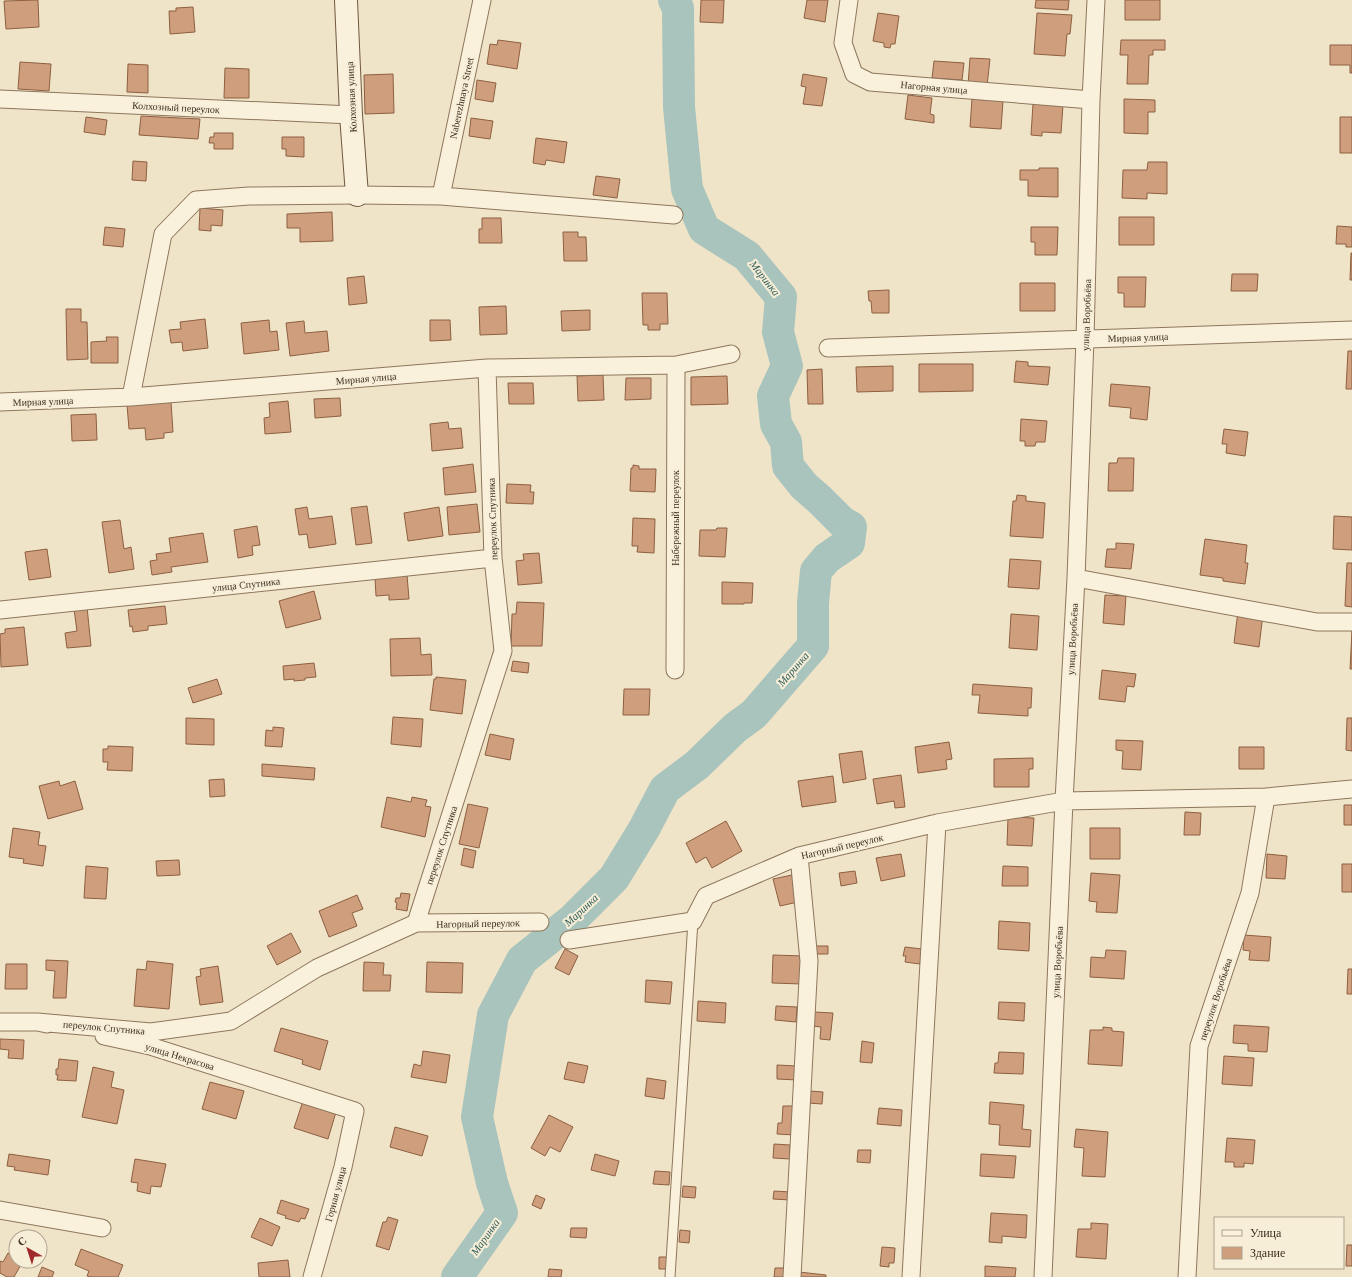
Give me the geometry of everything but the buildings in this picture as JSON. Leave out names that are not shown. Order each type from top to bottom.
[{"type":"street","name":"Колхозная улица","points":[[346,0],[356,195]]},
{"type":"street","name":"Naberezhnaya Street","points":[[441,196],[482,0]]},
{"type":"street","name":"Нагорная улица","points":[[849,0],[843,43],[854,74],[870,82],[1091,100]]},
{"type":"street","name":"улица Воробьёва","points":[[1043,1277],[1064,801],[1076,578],[1085,338],[1091,100],[1096,0]]},
{"type":"street","name":"Колхозный переулок","points":[[0,99],[351,115]]},
{"type":"street","points":[[131,397],[162,234],[196,200],[250,196],[441,196],[674,215]]},
{"type":"street","name":"Мирная улица","points":[[828,348],[1352,330]]},
{"type":"street","name":"Мирная улица","points":[[0,402],[131,397],[487,368],[676,366],[731,354]]},
{"type":"street","name":"Набережный переулок","points":[[675,670],[676,366]]},
{"type":"street","name":"переулок Спутника","points":[[37,1022],[150,1032],[231,1021],[318,968],[416,923],[503,652],[493,558],[487,368]]},
{"type":"street","name":"улица Спутника","points":[[0,610],[493,558]]},
{"type":"street","points":[[1076,578],[1317,622],[1352,622]]},
{"type":"street","name":"Нагорный переулок","points":[[693,921],[706,896],[799,856],[937,823],[1064,801],[1266,797],[1352,789]]},
{"type":"street","name":"переулок Воробьёва","points":[[1187,1277],[1199,1046],[1250,893],[1266,797]]},
{"type":"street","points":[[911,1277],[937,823]]},
{"type":"street","points":[[792,1277],[809,961],[799,856]]},
{"type":"street","points":[[569,940],[693,921]]},
{"type":"street","name":"Нагорный переулок","points":[[416,923],[540,922]]},
{"type":"street","name":"улица Некрасова","points":[[0,1022],[37,1022],[150,1046],[355,1111]]},
{"type":"street","name":"Горная улица","points":[[312,1277],[343,1167],[355,1111]]},
{"type":"street","points":[[0,1210],[102,1228]]},
{"type":"lane","points":[[670,1277],[693,921]]},
{"type":"waterway","name":"Маринка","points":[[457,1277],[502,1213],[492,1183],[477,1117],[493,1015],[522,960],[572,920],[614,878],[644,829],[665,789],[697,765],[735,728],[754,714],[813,646],[813,603],[816,571],[827,558],[849,543],[851,527],[842,522],[804,486],[788,466],[786,442],[776,424],[773,396],[787,366],[778,332],[781,297],[747,256],[704,229],[687,189],[679,107],[678,8],[674,0]]}]
